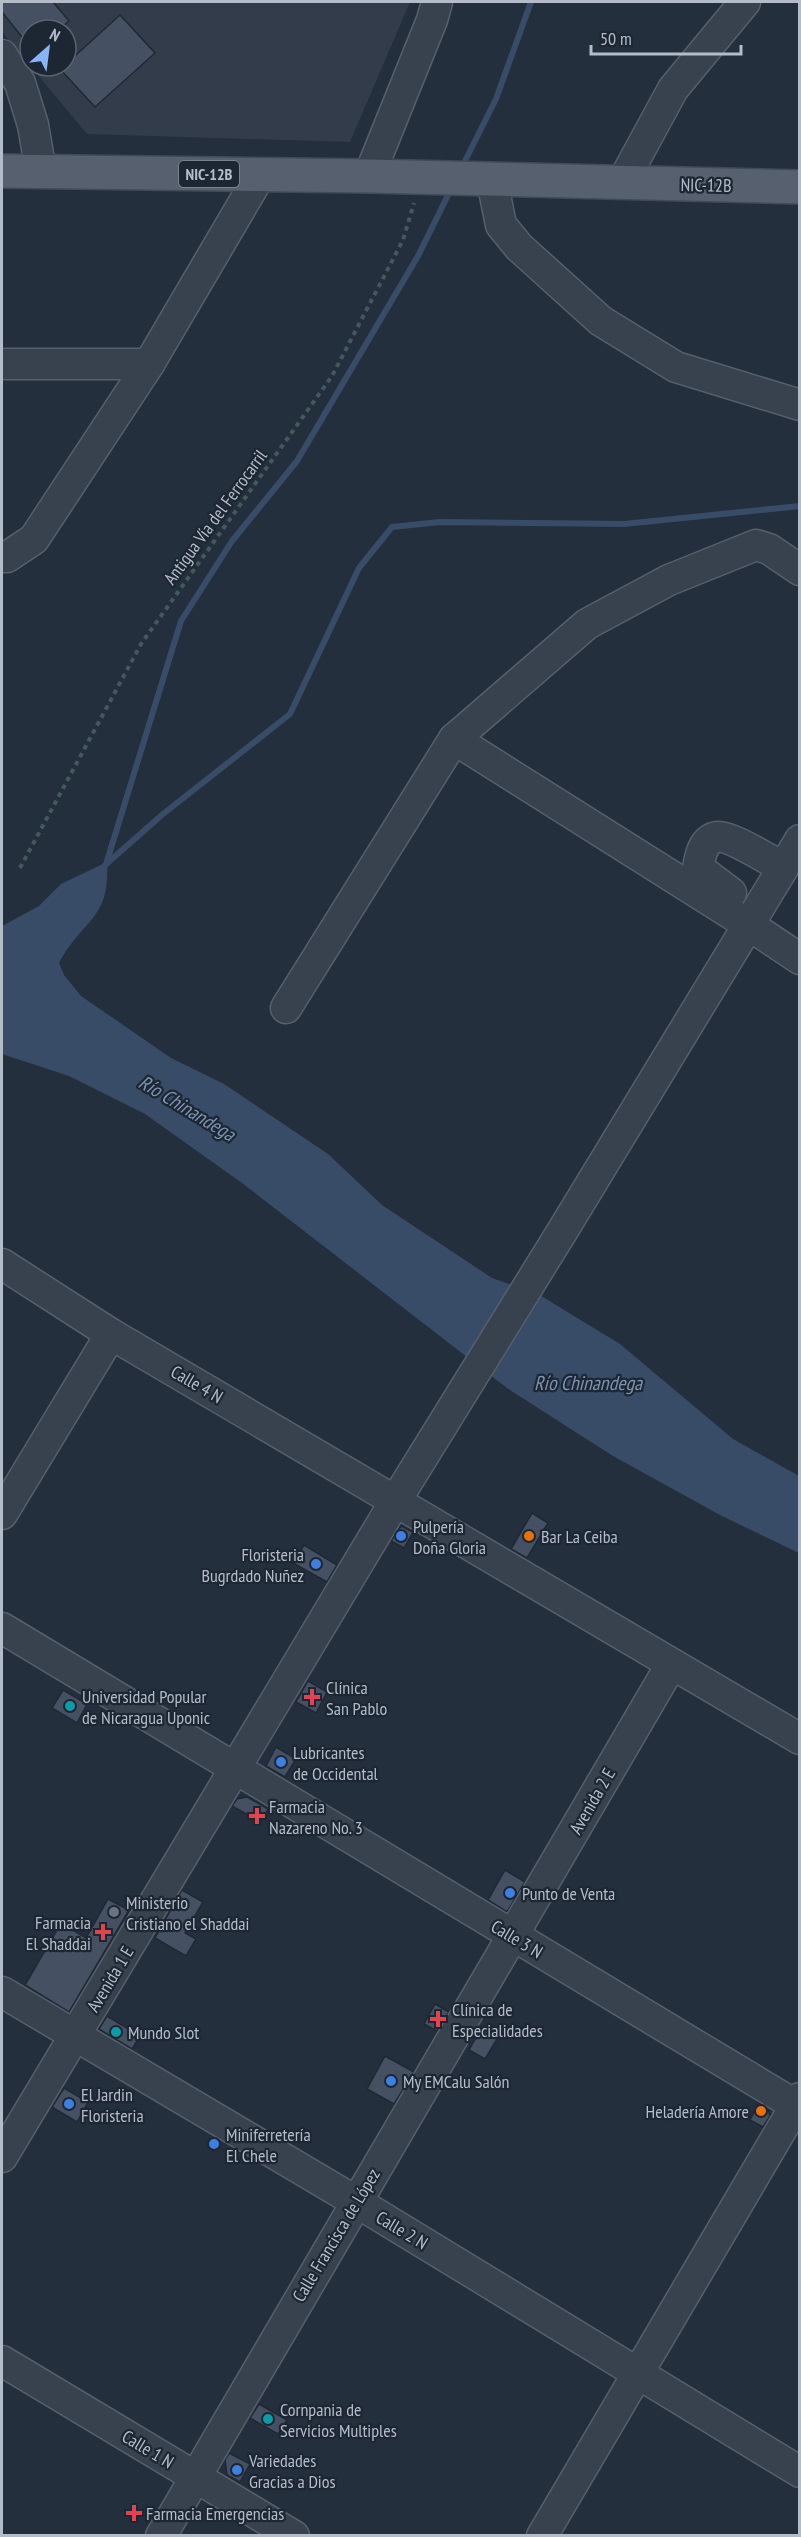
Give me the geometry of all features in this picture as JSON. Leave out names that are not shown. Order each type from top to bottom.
[{"type":"main road","name":"NIC-12B","points":[[2,171],[369,176],[800,187]]},
{"type":"street","points":[[369,176],[432,20],[437,2]]},
{"type":"street","points":[[622,183],[673,89],[745,2]]},
{"type":"street","points":[[2,55],[20,83],[33,125],[40,172]]},
{"type":"street","points":[[2,556],[6,557],[34,539],[148,364],[260,175]]},
{"type":"street","points":[[486,180],[501,225],[519,247],[601,321],[676,366],[800,405]]},
{"type":"street","points":[[2,364],[148,364]]},
{"type":"street","points":[[286,1008],[454,739],[586,624],[669,580],[756,545],[769,549],[800,570]]},
{"type":"street","points":[[454,739],[754,917]]},
{"type":"street","points":[[783,867],[729,839],[717,837],[707,843],[700,854],[698,868],[800,959]]},
{"type":"street","name":"Avenida 1 E","points":[[2,2157],[396,1500],[800,840]]},
{"type":"street","name":"Calle 4 N","points":[[2,1264],[111,1334],[800,1739]]},
{"type":"street","points":[[2,1514],[111,1334]]},
{"type":"street","name":"Calle 3 N","points":[[2,1628],[514,1937],[798,2104]]},
{"type":"street","name":"Avenida 2 E","points":[[514,1937],[671,1665]]},
{"type":"street","name":"Calle Francisca de López","points":[[161,2535],[355,2201],[514,1937]]},
{"type":"street","name":"Calle 2 N","points":[[2,1992],[355,2201],[800,2472]]},
{"type":"street","points":[[542,2535],[636,2373],[798,2104]]},
{"type":"street","name":"Calle 1 N","points":[[2,2361],[294,2535]]},
{"type":"path","name":"Antigua Vía del Ferrocarril","points":[[20,868],[141,644],[332,376],[403,240],[414,207],[417,178]]},
{"type":"shaded area","points":[[2,2],[410,2],[350,142],[87,134],[40,78],[78,78],[78,18],[18,18],[18,51],[2,32]]},
{"type":"water","name":"Río Chinandega","points":[[107,862],[107,881],[99,908],[59,963],[64,975],[81,996],[171,1058],[224,1084],[328,1154],[382,1205],[492,1278],[538,1294],[620,1344],[733,1439],[799,1476],[799,1553],[720,1515],[613,1456],[507,1388],[242,1183],[145,1114],[69,1076],[2,1054],[2,926],[39,906],[61,884]]},
{"type":"building","points":[[2,2],[53,2],[66,18],[18,18],[18,32],[2,12]]},
{"type":"building","points":[[120,15],[155,53],[95,107],[68,78],[78,78],[78,53]]},
{"type":"building","name":"Bar La Ceiba","points":[[532,1513],[548,1523],[527,1558],[511,1549]]},
{"type":"building","name":"Pulpería Doña Gloria","points":[[401,1526],[413,1532],[404,1548],[391,1541]]},
{"type":"building","name":"Floristeria Bugrdado Nuñez","points":[[304,1545],[337,1565],[327,1582],[293,1563]]},
{"type":"building","name":"Clínica San Pablo","points":[[308,1681],[327,1692],[316,1713],[296,1702]]},
{"type":"building","name":"Universidad Popular de Nicaragua Uponic","points":[[63,1690],[87,1704],[77,1723],[52,1708]]},
{"type":"building","name":"Lubricantes de Occidental","points":[[276,1747],[296,1759],[285,1777],[266,1766]]},
{"type":"building","name":"Farmacia Nazareno No. 3","points":[[247,1797],[268,1809],[261,1822],[232,1806],[237,1799]]},
{"type":"building","name":"Punto de Venta","points":[[505,1870],[525,1882],[507,1912],[488,1900]]},
{"type":"building","points":[[182,1890],[203,1902],[185,1933],[196,1939],[186,1956],[155,1938]]},
{"type":"building","points":[[108,1899],[129,1910],[69,2012],[25,1985],[61,1923],[86,1938]]},
{"type":"building","name":"Clínica de Especialidades","points":[[435,2004],[449,2012],[437,2031],[424,2024]]},
{"type":"building","name":"Mundo Slot","points":[[107,2016],[140,2036],[132,2049],[99,2029]]},
{"type":"building","points":[[482,2027],[499,2036],[485,2059],[469,2050]]},
{"type":"building","name":"My EMCalu Salón","points":[[385,2056],[414,2072],[394,2104],[367,2089]]},
{"type":"building","name":"El Jardin Floristeria","points":[[64,2088],[88,2102],[77,2122],[52,2107]]},
{"type":"building","name":"Heladería Amore","points":[[759,2103],[768,2109],[770,2116],[763,2127],[750,2120]]},
{"type":"building","name":"Cornpania de Servicios Multiples","points":[[259,2404],[287,2420],[278,2434],[250,2418]]},
{"type":"building","name":"Variedades Gracias a Dios","points":[[229,2453],[250,2464],[240,2482],[227,2475],[225,2460]]},
{"type":"waterway","points":[[462,167],[496,99],[531,2]]},
{"type":"waterway","points":[[107,861],[181,621],[232,541],[297,461],[418,256],[452,187]]},
{"type":"waterway","points":[[104,866],[163,814],[290,714],[359,568],[392,527],[440,522],[624,524],[800,506]]},
{"type":"place","name":"Pulpería Doña Gloria","points":[[401,1536]]},
{"type":"place","name":"Bar La Ceiba","points":[[529,1536]]},
{"type":"place","name":"Floristeria Bugrdado Nuñez","points":[[316,1564]]},
{"type":"place","name":"Clínica San Pablo","points":[[312,1697]]},
{"type":"place","name":"Universidad Popular de Nicaragua Uponic","points":[[70,1706]]},
{"type":"place","name":"Lubricantes de Occidental","points":[[281,1762]]},
{"type":"place","name":"Farmacia Nazareno No. 3","points":[[257,1816]]},
{"type":"place","name":"Punto de Venta","points":[[510,1893]]},
{"type":"place","name":"Ministerio Cristiano el Shaddai","points":[[114,1912]]},
{"type":"place","name":"Farmacia El Shaddai","points":[[103,1932]]},
{"type":"place","name":"Clínica de Especialidades","points":[[438,2019]]},
{"type":"place","name":"Mundo Slot","points":[[116,2032]]},
{"type":"place","name":"My EMCalu Salón","points":[[391,2081]]},
{"type":"place","name":"El Jardin Floristeria","points":[[69,2104]]},
{"type":"place","name":"Heladería Amore","points":[[761,2111]]},
{"type":"place","name":"Miniferretería El Chele","points":[[214,2144]]},
{"type":"place","name":"Cornpania de Servicios Multiples","points":[[268,2419]]},
{"type":"place","name":"Variedades Gracias a Dios","points":[[237,2470]]},
{"type":"place","name":"Farmacia Emergencias","points":[[134,2513]]}]
